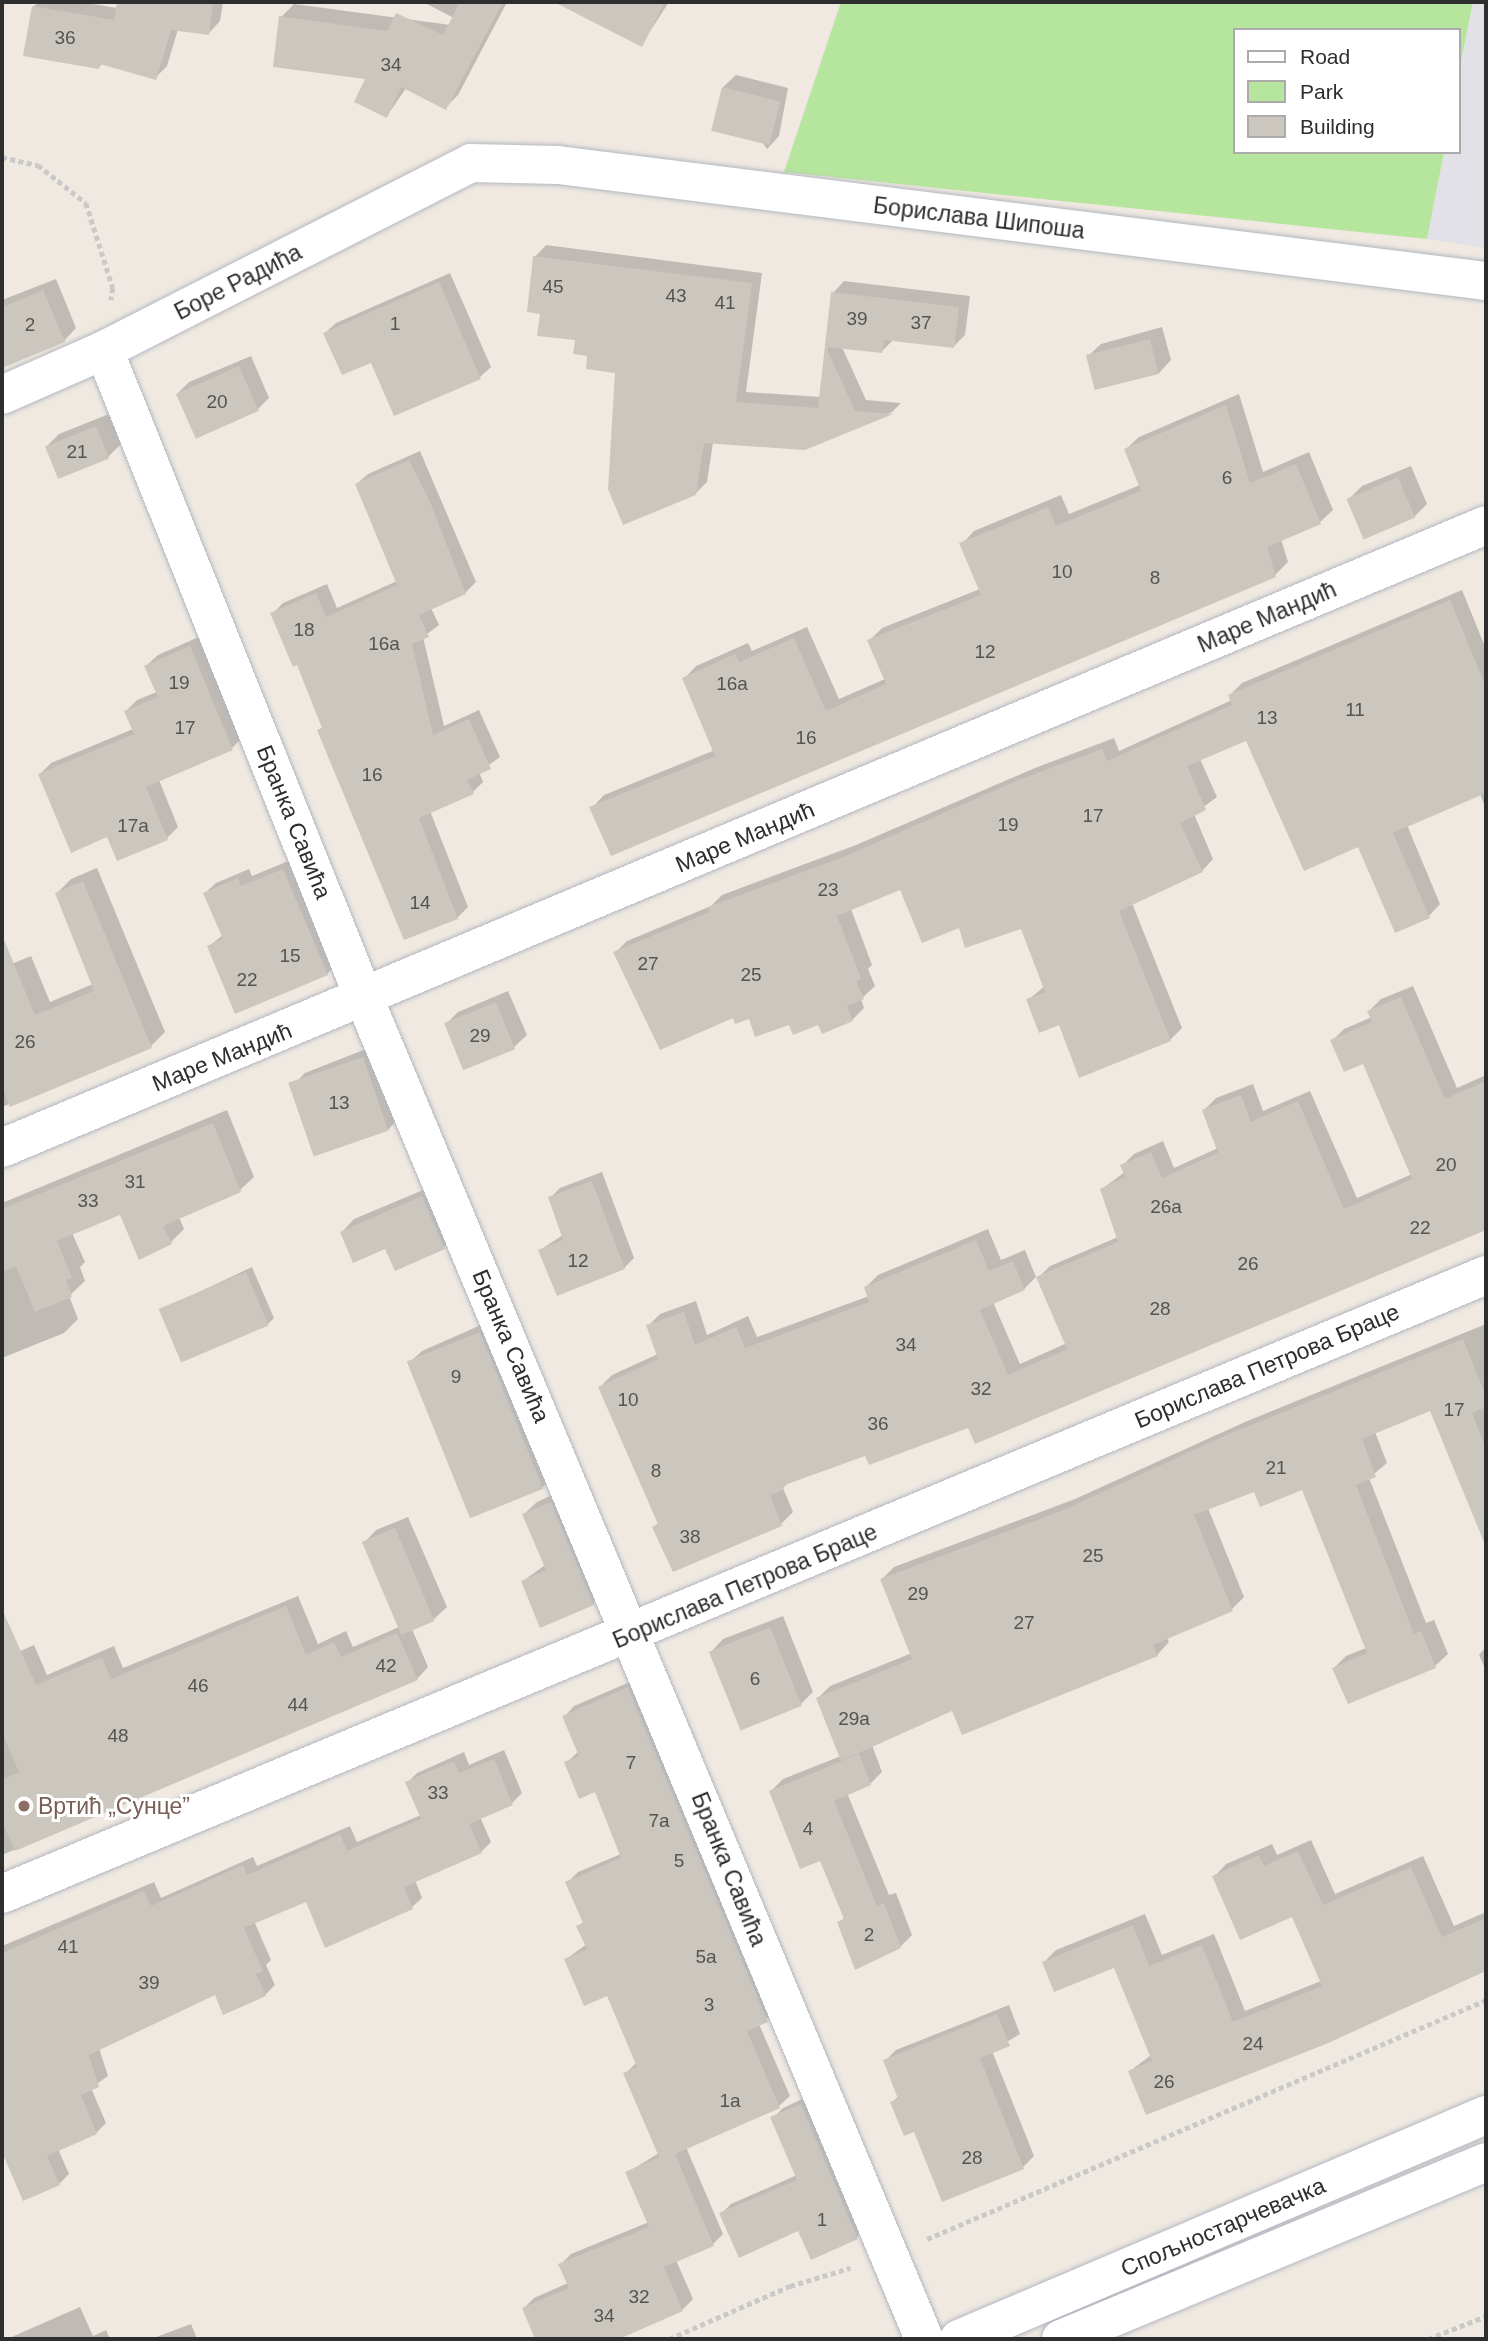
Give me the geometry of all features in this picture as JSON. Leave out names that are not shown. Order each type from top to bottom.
[{"type":"street","name":"Боре Радића","points":[[2,395],[104,350],[471,163]]},
{"type":"street","name":"Борислава Шипоша","points":[[471,163],[558,165],[1486,281]]},
{"type":"street","name":"Бранка Савића","points":[[104,350],[364,998],[633,1633],[887,2256],[924,2339]]},
{"type":"street","name":"Маре Мандић","points":[[2,1147],[364,998],[1486,525]]},
{"type":"street","name":"Борислава Петрова Браце","points":[[2,1894],[1486,1275]]},
{"type":"street","name":"Спољностарчевачка","points":[[959,2339],[1486,2115]]},
{"type":"street","name":"Спољностарчевачка","points":[[1061,2339],[1486,2162]]},
{"type":"path","points":[[2,158],[37,164],[86,203],[113,288],[104,350]]},
{"type":"path","points":[[669,2339],[790,2286],[887,2256],[1486,2000]]},
{"type":"path","points":[[1428,2339],[1486,2316]]},
{"type":"shaded area","points":[[1473,2],[1486,2],[1486,248],[1427,239],[1444,154],[1460,154],[1460,66]]},
{"type":"green space","points":[[841,2],[1473,2],[1460,66],[1460,28],[1232,28],[1232,154],[1444,154],[1427,239],[784,172]]},
{"type":"building","points":[[117,2],[213,2],[209,35],[171,30],[156,80],[100,64],[99,69],[23,56],[32,6],[114,20]]},
{"type":"building","points":[[460,2],[503,2],[446,110],[401,87],[387,118],[354,102],[365,79],[273,67],[279,16],[387,31],[396,13],[443,35]]},
{"type":"building","points":[[554,2],[665,2],[642,47]]},
{"type":"building","points":[[722,87],[780,102],[769,145],[711,131]]},
{"type":"building","points":[[533,256],[752,283],[736,402],[818,408],[831,292],[959,307],[954,348],[884,340],[882,353],[826,347],[855,411],[893,414],[805,450],[704,443],[696,495],[623,525],[608,489],[615,373],[586,369],[587,356],[573,354],[575,340],[537,336],[540,314],[527,312]]},
{"type":"building","points":[[439,282],[481,379],[394,416],[371,363],[342,375],[323,333]]},
{"type":"building","points":[[43,290],[65,342],[2,368],[2,307]]},
{"type":"building","points":[[1150,339],[1159,374],[1095,390],[1086,355]]},
{"type":"building","points":[[239,366],[259,411],[196,439],[176,394]]},
{"type":"building","points":[[1226,405],[1250,483],[1296,464],[1321,524],[1267,547],[1276,577],[611,856],[589,807],[715,756],[682,678],[735,654],[739,662],[794,638],[826,711],[886,684],[867,640],[981,595],[959,543],[1048,507],[1056,526],[1141,491],[1124,449]]},
{"type":"building","points":[[96,426],[109,458],[58,479],[45,447]]},
{"type":"building","points":[[409,460],[430,502],[466,594],[419,615],[429,637],[412,644],[433,735],[469,719],[491,769],[467,780],[474,794],[419,818],[458,919],[404,940],[317,730],[322,728],[297,665],[293,667],[270,613],[316,593],[326,617],[397,585],[355,484]]},
{"type":"building","points":[[1398,477],[1415,518],[1364,539],[1346,499]]},
{"type":"building","points":[[1450,600],[1486,687],[1486,793],[1393,833],[1430,918],[1395,933],[1358,847],[1304,871],[1246,741],[1187,766],[1206,810],[1180,823],[1203,872],[1119,911],[1171,1041],[1079,1078],[1059,1025],[1039,1033],[1026,999],[1045,992],[1021,929],[965,948],[959,928],[922,943],[900,890],[837,916],[861,978],[856,981],[864,999],[847,1006],[853,1021],[822,1034],[818,1025],[793,1035],[789,1025],[755,1037],[749,1019],[735,1024],[733,1018],[660,1050],[613,952],[710,912],[708,907],[843,857],[1021,779],[1102,749],[1107,761],[1232,705],[1228,695]]},
{"type":"building","points":[[190,646],[233,750],[146,787],[168,840],[117,861],[107,837],[71,853],[38,774],[134,734],[124,711],[158,697],[144,666]]},
{"type":"building","points":[[283,869],[328,975],[235,1014],[207,946],[223,939],[203,893],[238,878],[241,886]]},
{"type":"building","points":[[83,881],[152,1048],[10,1107],[2,1087],[2,935],[35,1015],[94,991],[55,893]]},
{"type":"building","points":[[1401,997],[1445,1099],[1486,1081],[1486,1230],[975,1444],[968,1428],[869,1465],[865,1456],[782,1486],[783,1490],[770,1495],[782,1526],[673,1572],[652,1527],[658,1524],[598,1387],[658,1359],[646,1325],[684,1312],[695,1345],[736,1327],[745,1348],[869,1302],[864,1287],[976,1240],[989,1271],[1013,1261],[1025,1290],[980,1310],[1008,1375],[1067,1349],[1036,1277],[1118,1242],[1100,1189],[1125,1177],[1120,1165],[1151,1152],[1162,1178],[1218,1153],[1202,1110],[1241,1095],[1251,1122],[1298,1101],[1344,1209],[1412,1179],[1363,1064],[1344,1072],[1330,1040],[1372,1022],[1367,1011]]},
{"type":"building","points":[[496,1002],[515,1049],[463,1070],[444,1023]]},
{"type":"building","points":[[363,1057],[388,1131],[314,1156],[288,1083]]},
{"type":"building","points":[[213,1123],[241,1192],[163,1226],[172,1244],[139,1260],[120,1215],[57,1241],[72,1278],[66,1280],[72,1297],[35,1312],[16,1266],[2,1272],[2,1209]]},
{"type":"building","points":[[592,1181],[625,1269],[557,1296],[538,1250],[563,1240],[548,1197]]},
{"type":"building","points":[[422,1196],[445,1249],[395,1271],[385,1249],[353,1263],[340,1232]]},
{"type":"building","points":[[246,1272],[269,1325],[181,1363],[159,1309]]},
{"type":"building","points":[[480,1332],[543,1489],[470,1518],[407,1362]]},
{"type":"building","points":[[1463,1339],[1486,1396],[1486,1407],[1472,1413],[1486,1449],[1486,1547],[1430,1411],[1362,1439],[1376,1477],[1356,1485],[1414,1634],[1421,1631],[1436,1668],[1348,1704],[1332,1668],[1367,1653],[1302,1490],[1260,1507],[1254,1492],[1194,1515],[1233,1611],[1153,1645],[1158,1656],[962,1735],[952,1711],[841,1761],[816,1698],[912,1659],[880,1579],[1061,1511],[1231,1433]]},
{"type":"building","points":[[551,1502],[594,1605],[540,1628],[521,1581],[546,1570],[522,1514]]},
{"type":"building","points":[[395,1528],[434,1621],[401,1635],[362,1542]]},
{"type":"building","points":[[286,1606],[306,1655],[334,1642],[341,1657],[397,1633],[418,1680],[15,1851],[2,1822],[2,1780],[19,1772],[2,1732],[2,1609],[36,1685],[102,1657],[111,1679]]},
{"type":"building","points":[[770,1627],[802,1706],[741,1731],[709,1652]]},
{"type":"building","points":[[628,1687],[768,2022],[747,2031],[780,2108],[675,2154],[714,2246],[664,2267],[683,2311],[619,2339],[535,2339],[522,2308],[569,2288],[558,2264],[649,2227],[625,2172],[659,2157],[623,2073],[637,2067],[607,1996],[584,2006],[564,1959],[587,1949],[576,1926],[583,1923],[565,1882],[621,1858],[595,1792],[579,1799],[564,1762],[579,1756],[562,1716]]},
{"type":"building","points":[[859,1754],[871,1785],[834,1801],[877,1906],[884,1903],[901,1948],[855,1970],[837,1922],[844,1919],[820,1861],[800,1869],[769,1791]]},
{"type":"building","points":[[494,1759],[513,1805],[469,1824],[482,1853],[404,1887],[413,1909],[325,1948],[306,1902],[244,1928],[263,1971],[256,1974],[266,1996],[223,2015],[215,1995],[89,2055],[99,2087],[81,2095],[97,2134],[47,2156],[60,2185],[23,2201],[2,2152],[2,1953],[144,1891],[151,1906],[243,1865],[247,1875],[340,1834],[347,1851],[421,1819],[405,1782],[454,1761],[459,1773]]},
{"type":"building","points":[[1298,1851],[1323,1905],[1411,1867],[1442,1937],[1486,1918],[1486,1971],[1326,2044],[1146,2115],[1128,2071],[1152,2061],[1114,1968],[1054,1992],[1042,1962],[1133,1925],[1149,1966],[1202,1945],[1233,2022],[1322,1986],[1292,1917],[1240,1940],[1212,1876],[1259,1855],[1264,1866]]},
{"type":"building","points":[[997,2014],[1010,2046],[980,2058],[1024,2169],[942,2202],[914,2132],[904,2136],[890,2102],[898,2099],[883,2060]]},
{"type":"building","points":[[801,2104],[858,2239],[811,2260],[798,2231],[739,2258],[719,2213],[797,2180],[770,2117]]},
{"type":"place","name":"Вртић „Сунце”","points":[[24,1806]]}]
